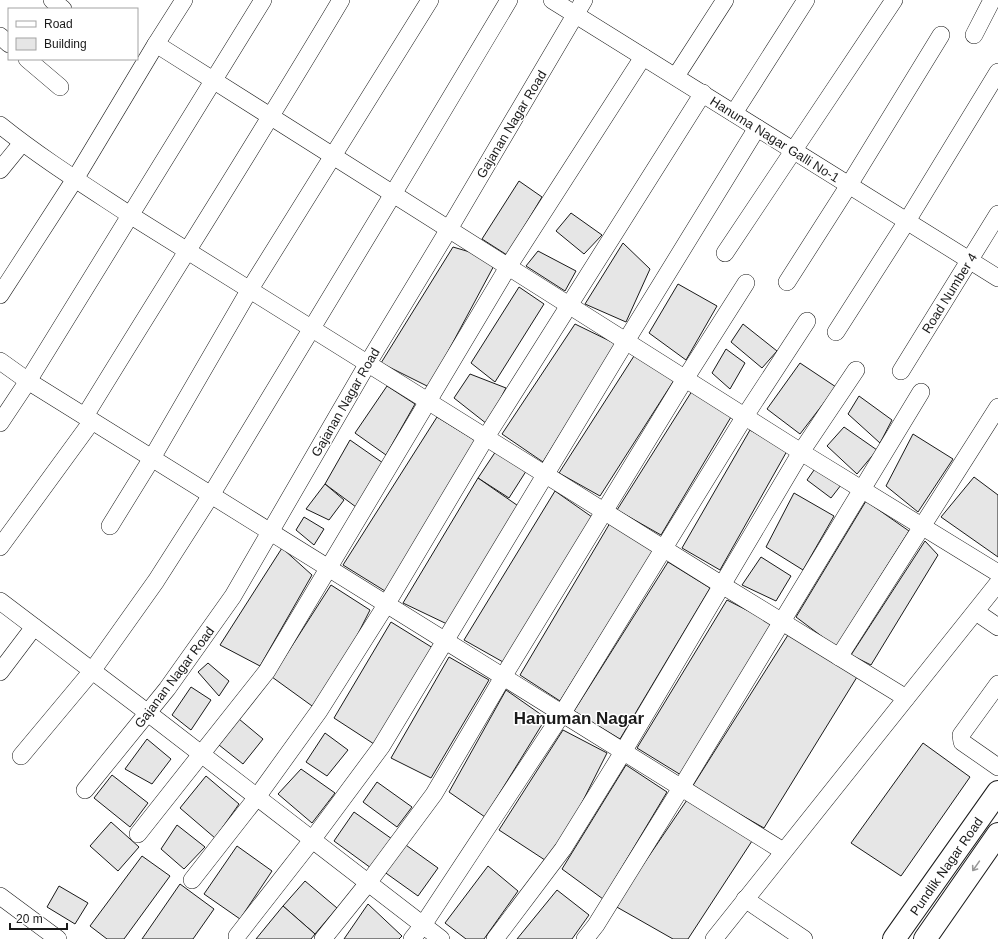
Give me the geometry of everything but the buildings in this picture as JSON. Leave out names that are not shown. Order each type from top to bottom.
[{"type":"main road","name":"Pundlik Nagar Road","points":[[894,939],[998,792]]},
{"type":"main road","name":"Pundlik Nagar Road","points":[[925,939],[998,834]]},
{"type":"street","points":[[52,0],[62,8]]},
{"type":"street","points":[[0,295],[75,179],[184,0]]},
{"type":"street","points":[[0,423],[28,381],[263,0]]},
{"type":"street","points":[[0,547],[88,418],[187,250],[271,117],[341,0]]},
{"type":"street","points":[[110,526],[152,458],[250,289],[430,0]]},
{"type":"street","points":[[21,756],[92,671],[156,581],[211,495],[393,194],[508,0]]},
{"type":"street","name":"Hanuma Nagar Galli No-1","points":[[552,0],[998,278]]},
{"type":"street","name":"Gajanan Nagar Road","points":[[85,790],[167,689],[233,596],[368,363],[584,0]]},
{"type":"street","points":[[676,76],[725,0]]},
{"type":"street","points":[[734,113],[806,0]]},
{"type":"street","points":[[725,253],[894,0]]},
{"type":"street","points":[[974,35],[992,0]]},
{"type":"street","points":[[787,282],[849,185],[941,35]]},
{"type":"street","points":[[0,36],[8,43]]},
{"type":"street","points":[[156,44],[801,452],[998,573]]},
{"type":"street","points":[[138,834],[267,671],[508,267],[644,56]]},
{"type":"street","points":[[28,60],[60,87]]},
{"type":"street","points":[[836,332],[907,221],[998,72]]},
{"type":"street","points":[[192,880],[319,712],[386,605],[486,437],[703,93]]},
{"type":"street","points":[[0,125],[22,143],[130,215],[722,585],[906,698]]},
{"type":"street","points":[[237,936],[312,840],[381,747],[545,474],[757,128]]},
{"type":"street","points":[[0,170],[22,143]]},
{"type":"street","name":"Road Number 4","points":[[901,371],[998,214]]},
{"type":"street","points":[[323,939],[368,883],[434,794],[604,511],[746,283]]},
{"type":"street","points":[[412,939],[423,925],[562,714],[745,416],[807,321]]},
{"type":"street","points":[[0,361],[28,381],[270,533],[783,851]]},
{"type":"street","points":[[496,939],[563,849],[623,752],[801,452],[856,370]]},
{"type":"street","points":[[586,939],[681,788],[921,392]]},
{"type":"street","points":[[839,657],[998,407]]},
{"type":"street","points":[[714,939],[998,583]]},
{"type":"street","points":[[0,602],[202,754],[441,939]]},
{"type":"street","points":[[976,612],[998,627]]},
{"type":"street","points":[[0,672],[34,627]]},
{"type":"street","points":[[998,684],[960,735],[962,742],[998,767]]},
{"type":"street","points":[[0,896],[58,939]]},
{"type":"street","points":[[746,899],[804,939]]},
{"type":"district","name":"Hanuman Nagar","points":[[579,718]]}]
